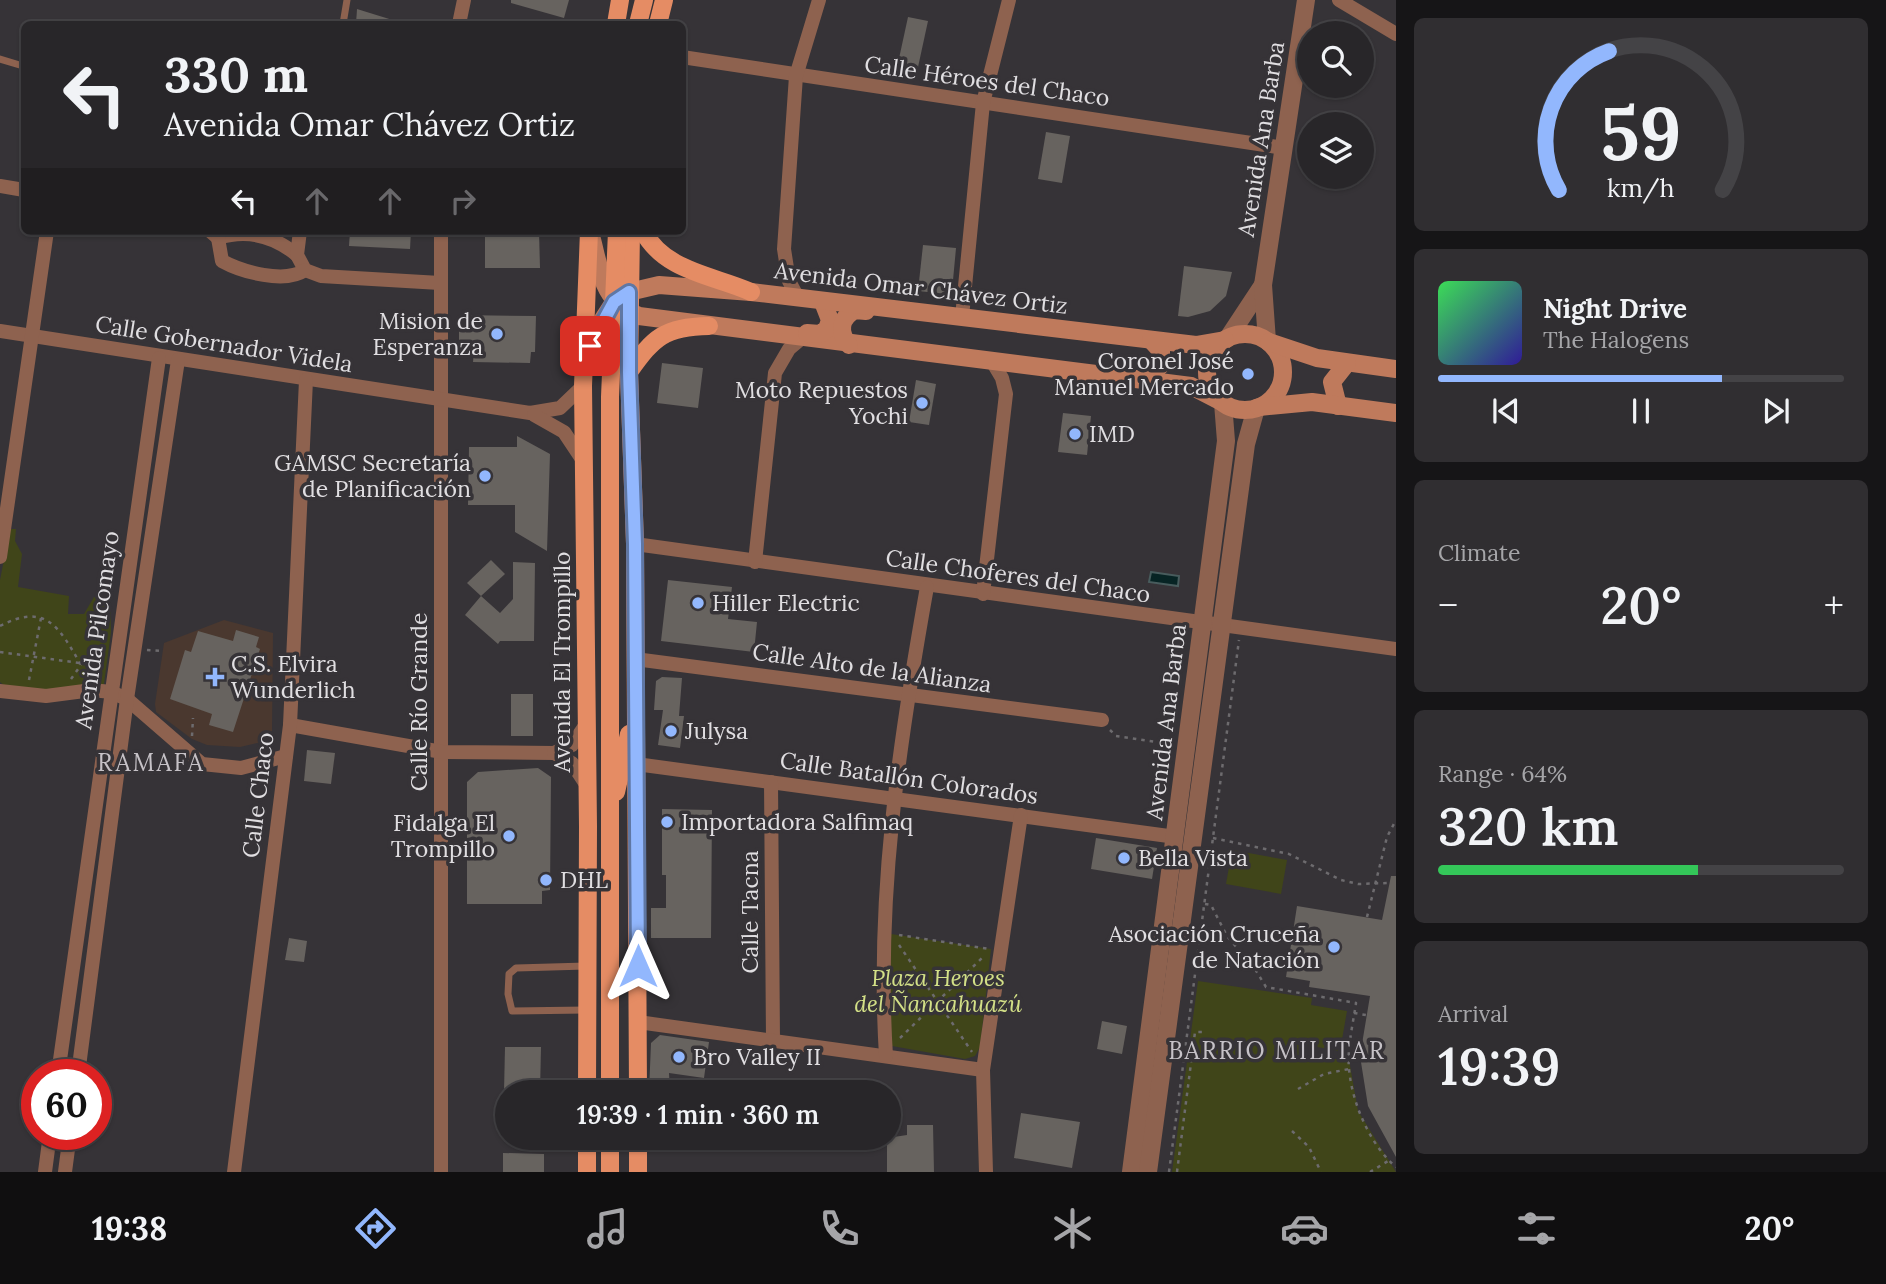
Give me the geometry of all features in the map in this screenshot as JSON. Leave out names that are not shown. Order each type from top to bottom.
[{"type":"main road","points":[[639,21],[644,0]]},
{"type":"main road","points":[[659,21],[664,0]]},
{"type":"main road","points":[[616,21],[619,1]]},
{"type":"main road","name":"Avenida El Trompillo","points":[[587,1080],[583,386],[590,235]]},
{"type":"main road","points":[[591,235],[602,274],[624,302],[656,319],[1191,386],[1239,409],[1289,402],[1396,413]]},
{"type":"main road","name":"Avenida El Trompillo","points":[[617,235],[629,372],[635,544],[638,1080]]},
{"type":"main road","name":"Avenida El Trompillo","points":[[610,1080],[610,397],[631,235]]},
{"type":"main road","points":[[646,235],[654,247],[673,263],[751,292]]},
{"type":"main road","name":"Avenida Omar Chávez Ortiz","points":[[624,302],[659,285],[751,292],[1196,345],[1227,339]]},
{"type":"main road","points":[[584,362],[596,330],[624,302]]},
{"type":"main road","points":[[752,332],[765,328],[820,334],[827,329],[830,320],[823,302]]},
{"type":"main road","points":[[849,345],[841,330],[847,314],[855,310],[901,314],[925,312]]},
{"type":"main road","points":[[629,372],[656,338],[685,327],[709,326]]},
{"type":"main road","points":[[1222,402],[1208,381],[1210,357],[1227,339],[1248,335],[1295,353],[1396,369]]},
{"type":"main road","points":[[1146,380],[1161,365],[1161,351],[1151,340]]},
{"type":"main road","points":[[1257,408],[1278,390],[1282,378],[1282,365],[1268,341]]},
{"type":"main road","points":[[1338,406],[1332,382],[1335,374],[1347,363]]},
{"type":"main road","points":[[608,826],[635,707]]},
{"type":"main road","points":[[587,1150],[587,1172]]},
{"type":"main road","points":[[610,1150],[610,1172]]},
{"type":"main road","points":[[638,1150],[638,1172]]},
{"type":"street","points":[[460,21],[464,0]]},
{"type":"street","points":[[798,298],[789,281],[784,249],[796,76],[819,0]]},
{"type":"street","points":[[962,317],[984,103],[1009,0]]},
{"type":"street","name":"Avenida Ana Barba","points":[[1268,341],[1263,285],[1306,0]]},
{"type":"street","points":[[1339,0],[1396,34]]},
{"type":"street","name":"Calle Héroes del Chaco","points":[[686,58],[1284,148]]},
{"type":"street","points":[[0,186],[21,190]]},
{"type":"street","points":[[0,557],[47,235]]},
{"type":"street","points":[[214,235],[222,261],[234,267],[292,276],[305,270]]},
{"type":"street","points":[[258,235],[285,245],[297,254],[305,270],[321,276],[440,284]]},
{"type":"street","points":[[297,254],[299,235]]},
{"type":"street","name":"Calle Río Grande","points":[[441,235],[441,1172]]},
{"type":"street","name":"Avenida Ana Barba","points":[[1227,339],[1263,285]]},
{"type":"street","name":"Calle Gobernador Videla","points":[[0,331],[159,358],[530,413]]},
{"type":"street","points":[[755,562],[775,373],[789,349],[802,338]]},
{"type":"street","name":"Avenida Pilcomayo","points":[[60,1059],[159,358]]},
{"type":"street","name":"Avenida Pilcomayo","points":[[80,1059],[127,699],[178,360]]},
{"type":"street","points":[[983,594],[1006,394],[1002,378],[993,363]]},
{"type":"street","name":"Calle Chaco","points":[[234,1172],[290,725],[306,380]]},
{"type":"street","points":[[530,413],[560,408],[583,386]]},
{"type":"street","name":"Avenida Ana Barba","points":[[1148,1172],[1160,1013],[1180,848],[1187,747],[1226,441],[1222,402]]},
{"type":"street","name":"Avenida Ana Barba","points":[[1180,848],[1223,626],[1246,444],[1257,408]]},
{"type":"street","points":[[530,413],[548,420],[564,432],[585,464]]},
{"type":"street","name":"Calle Choferes del Chaco","points":[[635,544],[927,587],[1396,649]]},
{"type":"street","points":[[889,1051],[884,901],[893,798],[907,696],[927,587]]},
{"type":"street","name":"Calle Alto de la Alianza","points":[[635,659],[1102,720]]},
{"type":"street","points":[[0,691],[27,695],[111,692],[127,699],[202,764],[241,768],[286,756]]},
{"type":"street","points":[[290,725],[442,752],[555,753],[572,745],[587,723]]},
{"type":"street","points":[[555,753],[572,763],[587,787]]},
{"type":"street","name":"Calle Batallón Colorados","points":[[636,764],[1021,816],[1180,848]]},
{"type":"street","name":"Calle Tacna","points":[[771,782],[773,1041]]},
{"type":"street","points":[[986,1172],[983,1070],[1021,816]]},
{"type":"street","name":"Avenida Ana Barba","points":[[1131,1172],[1160,1013]]},
{"type":"street","points":[[638,1022],[773,1041],[889,1051],[983,1070]]},
{"type":"street","points":[[45,1172],[48,1150]]},
{"type":"street","points":[[65,1172],[68,1150]]},
{"type":"lane","points":[[343,21],[347,0]]},
{"type":"lane","points":[[0,59],[21,65]]},
{"type":"lane","points":[[586,966],[516,968],[509,974],[508,994],[512,1011],[587,1010]]},
{"type":"path","points":[[0,626],[21,615],[41,618],[63,633],[81,664]]},
{"type":"path","points":[[27,695],[41,618]]},
{"type":"path","points":[[1169,1172],[1240,634]]},
{"type":"path","points":[[0,652],[114,668]]},
{"type":"path","points":[[1102,720],[1116,736],[1187,747]]},
{"type":"path","points":[[1367,917],[1387,837],[1396,820]]},
{"type":"path","points":[[1213,838],[1289,854],[1341,880],[1358,884],[1389,883]]},
{"type":"path","points":[[1204,904],[1211,905],[1227,936],[1255,968],[1266,987],[1356,1003],[1349,1069],[1359,1111],[1388,1161],[1396,1167]]},
{"type":"path","points":[[889,1051],[939,1002],[991,950],[891,934],[931,990],[939,1002],[983,1070]]},
{"type":"path","points":[[1354,1013],[1366,1015]]},
{"type":"path","points":[[1177,1172],[1195,1032],[1202,1032]]},
{"type":"path","points":[[1184,1051],[1193,1052]]},
{"type":"path","points":[[1349,1060],[1360,1056]]},
{"type":"path","points":[[1298,1089],[1324,1074],[1349,1069]]},
{"type":"path","points":[[1292,1131],[1309,1147],[1321,1172]]},
{"type":"path","points":[[1370,1172],[1388,1161]]},
{"type":"shaded area","name":"C.S. Elvira Wunderlich","points":[[224,620],[273,633],[272,731],[265,741],[240,747],[207,745],[192,739],[156,712],[164,643]]},
{"type":"green space","points":[[10,529],[16,529],[15,541],[22,554],[18,587],[69,596],[68,614],[84,614],[94,597],[110,600],[111,632],[104,684],[53,691],[5,686],[0,682],[0,580]]},
{"type":"green space","points":[[1232,850],[1287,860],[1281,894],[1226,884]]},
{"type":"green space","name":"Plaza Heroes del Ñancahuazú","points":[[891,934],[991,949],[980,1047],[975,1056],[965,1059],[892,1046],[889,1039]]},
{"type":"green space","points":[[1198,981],[1312,998],[1311,1005],[1347,1011],[1340,1051],[1306,1045],[1304,1057],[1349,1060],[1358,1111],[1396,1172],[1172,1172]]},
{"type":"water","points":[[1151,572],[1179,576],[1178,586],[1149,582]]},
{"type":"building","points":[[511,0],[569,0],[564,18],[511,3]]},
{"type":"building","points":[[357,9],[396,21],[356,21]]},
{"type":"building","points":[[908,17],[928,21],[915,81],[895,77]]},
{"type":"building","points":[[1046,132],[1070,136],[1062,183],[1038,179]]},
{"type":"building","points":[[350,235],[411,235],[410,249],[349,246]]},
{"type":"building","points":[[485,235],[539,235],[540,268],[485,268]]},
{"type":"building","points":[[923,245],[956,248],[952,291],[947,294],[918,291]]},
{"type":"building","points":[[1184,266],[1232,272],[1226,296],[1210,311],[1188,317],[1178,316]]},
{"type":"building","name":"Mision de Esperanza","points":[[459,315],[536,316],[535,352],[531,352],[530,363],[473,362],[474,352],[459,351]]},
{"type":"building","points":[[662,363],[703,368],[698,408],[657,403]]},
{"type":"building","name":"Moto Repuestos Yochi","points":[[916,380],[936,384],[929,425],[909,422]]},
{"type":"building","name":"IMD","points":[[1063,413],[1091,416],[1087,455],[1058,452]]},
{"type":"building","points":[[517,436],[550,454],[547,551],[515,532],[515,505],[468,505],[469,447],[517,447]]},
{"type":"building","points":[[491,560],[505,574],[481,596],[467,583]]},
{"type":"building","points":[[513,562],[535,563],[534,641],[500,641],[498,644],[465,615],[481,596],[500,613],[513,599]]},
{"type":"building","name":"Hiller Electric","points":[[668,580],[732,587],[728,619],[757,622],[754,652],[661,641]]},
{"type":"building","points":[[236,630],[259,637],[256,647],[260,649],[233,732],[209,725],[212,714],[170,699],[185,650],[191,652],[198,631],[233,641]]},
{"type":"building","points":[[662,677],[682,678],[679,716],[684,716],[680,748],[658,745],[663,710],[654,710],[656,681]]},
{"type":"building","points":[[511,694],[533,694],[533,736],[511,736]]},
{"type":"building","points":[[307,750],[335,753],[331,784],[304,781]]},
{"type":"building","name":"Fidalga El Trompillo","points":[[538,768],[551,777],[550,890],[542,891],[542,904],[467,904],[467,782],[478,772]]},
{"type":"building","points":[[662,809],[712,810],[711,938],[651,938],[651,908],[666,908],[666,875],[662,875]]},
{"type":"building","name":"Bella Vista","points":[[1096,838],[1157,848],[1152,879],[1091,869]]},
{"type":"building","points":[[1391,876],[1396,876],[1396,1157],[1368,1106],[1360,1056],[1370,996],[1309,987],[1310,981],[1286,977],[1297,906],[1382,920]]},
{"type":"building","points":[[289,938],[307,941],[304,962],[285,960]]},
{"type":"building","points":[[1102,1021],[1127,1026],[1122,1054],[1097,1049]]},
{"type":"building","name":"Bro Valley II","points":[[660,1035],[709,1042],[704,1078],[669,1073],[669,1080],[649,1080],[651,1043]]},
{"type":"building","points":[[505,1047],[541,1047],[540,1080],[504,1080]]},
{"type":"building","points":[[1021,1113],[1080,1122],[1072,1168],[1014,1158]]},
{"type":"building","points":[[907,1125],[933,1125],[934,1172],[887,1172],[887,1150],[901,1150],[901,1136],[907,1135]]},
{"type":"building","points":[[503,1153],[544,1154],[544,1172],[503,1172]]},
{"type":"place","name":"Mision de Esperanza","points":[[497,334]]},
{"type":"place","name":"Coronel José Manuel Mercado","points":[[1248,374]]},
{"type":"place","name":"Moto Repuestos Yochi","points":[[922,403]]},
{"type":"place","name":"IMD","points":[[1075,434]]},
{"type":"place","name":"GAMSC Secretaría de Planificación","points":[[485,476]]},
{"type":"place","name":"Hiller Electric","points":[[698,603]]},
{"type":"place","name":"C.S. Elvira Wunderlich","points":[[215,677]]},
{"type":"place","name":"Julysa","points":[[671,731]]},
{"type":"place","name":"Importadora Salfimaq","points":[[667,822]]},
{"type":"place","name":"Fidalga El Trompillo","points":[[509,836]]},
{"type":"place","name":"Bella Vista","points":[[1124,858]]},
{"type":"place","name":"DHL","points":[[546,880]]},
{"type":"place","name":"Asociación Cruceña de Natación","points":[[1334,947]]},
{"type":"place","name":"Bro Valley II","points":[[679,1057]]},
{"type":"district","name":"RAMAFA","points":[[151,763]]},
{"type":"district","name":"BARRIO MILITAR","points":[[1277,1051]]},
{"type":"route","points":[[590,346],[596,330],[614,302],[629,292],[635,544],[638,966]]}]
